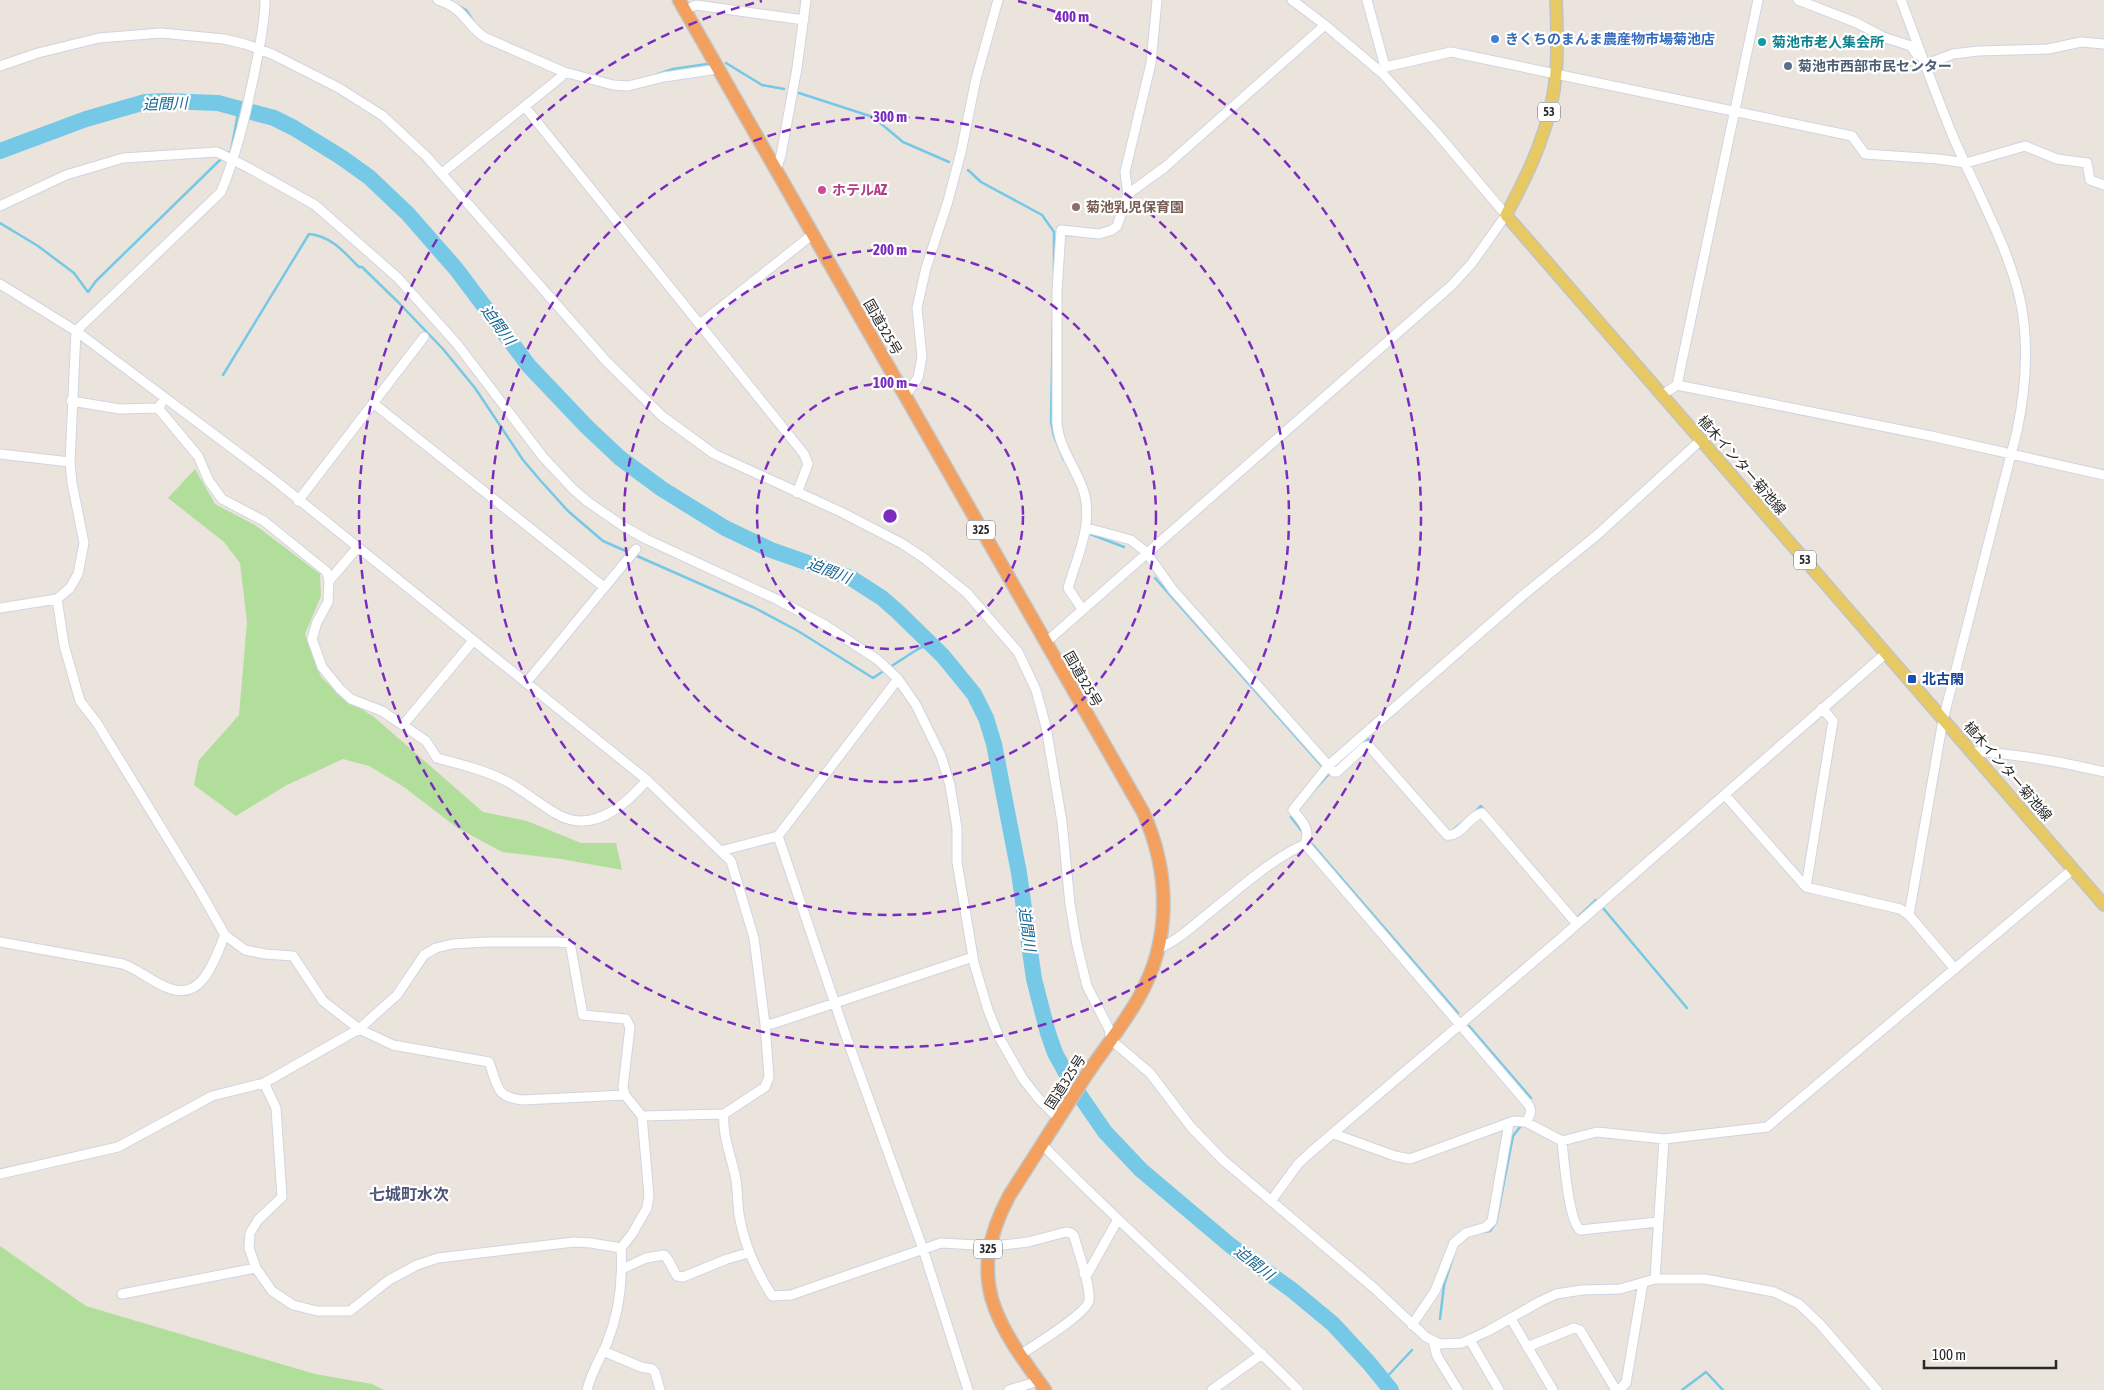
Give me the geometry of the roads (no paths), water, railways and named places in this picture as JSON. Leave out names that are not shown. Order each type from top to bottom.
[{"type":"highway","name":"国道325号","points":[[682,5],[1143,812],[1159,858],[1164,892],[1162,928],[1158,949],[1139,998],[1042,1144],[1000,1212],[989,1245],[987,1272],[992,1303],[1002,1326],[1042,1385]]},
{"type":"main road","name":"53","points":[[1506,215],[1532,165],[1548,118],[1556,74],[1556,0]]},
{"type":"main road","name":"植木インター菊池線","points":[[1506,215],[2104,905]]},
{"type":"street","points":[[0,608],[57,599],[70,588],[78,574],[84,543],[72,483],[70,462],[71,401],[76,331],[222,192],[234,160],[259,49],[265,0]]},
{"type":"street","points":[[438,0],[457,9],[486,38],[564,72],[598,82],[628,86],[664,77],[718,69]]},
{"type":"street","points":[[776,170],[785,135],[806,0]]},
{"type":"street","points":[[905,396],[918,378],[922,357],[917,308],[926,268],[948,201],[961,152],[976,79],[998,0]]},
{"type":"street","points":[[1082,609],[1068,588],[1087,528],[1087,511],[1084,490],[1060,442],[1058,431],[1057,291],[1061,230],[1099,234],[1112,230],[1117,226],[1128,194],[1125,172],[1151,63],[1158,0]]},
{"type":"street","points":[[1045,643],[1146,552],[1349,378],[1452,285],[1472,263],[1506,215],[1383,70],[1292,0]]},
{"type":"street","points":[[1367,0],[1383,70]]},
{"type":"street","points":[[1662,395],[1677,385],[1758,0]]},
{"type":"street","points":[[1798,0],[1830,12],[1883,37],[1911,46],[1924,65]]},
{"type":"street","points":[[1827,0],[1830,12]]},
{"type":"street","points":[[1900,0],[1924,65],[2009,267],[2019,298],[2022,316],[2024,384],[2022,409],[1943,720],[1909,915]]},
{"type":"street","points":[[682,5],[696,5],[804,20]]},
{"type":"street","points":[[1128,194],[1165,166],[1325,25]]},
{"type":"street","points":[[0,66],[38,53],[99,38],[161,33],[224,39],[272,54],[320,78],[370,107],[393,124],[442,173],[607,362],[644,401],[676,428],[714,454],[876,529],[924,558],[967,593],[1018,652],[1034,684],[1046,727],[1062,822],[1070,904],[1079,953],[1087,986],[1109,1029],[1111,1040],[1150,1073],[1185,1120],[1208,1145],[1379,1293],[1412,1325],[1433,1341],[1448,1345],[1470,1340],[1556,1294],[1582,1290],[1620,1289],[1655,1279],[1705,1279],[1783,1295],[1799,1304],[1813,1316],[1877,1390]]},
{"type":"street","points":[[1924,65],[1953,54],[1978,51],[2048,49],[2081,42],[2104,44]]},
{"type":"street","points":[[1383,70],[1451,52],[1852,136],[1865,154],[1966,163],[2025,146],[2057,158],[2087,163],[2090,180],[2104,185]]},
{"type":"street","points":[[442,173],[525,107],[561,77],[564,72]]},
{"type":"street","points":[[525,107],[804,454],[808,464],[798,493]]},
{"type":"street","points":[[0,206],[66,175],[123,158],[216,152],[234,160],[315,204],[398,278],[457,344],[543,457],[588,502],[646,539],[776,599],[844,636],[878,660],[898,679],[916,705],[941,756],[950,785],[957,828],[957,862],[973,957],[988,1010],[999,1037],[1023,1080],[1038,1098],[1061,1116]]},
{"type":"street","points":[[700,324],[812,234]]},
{"type":"street","points":[[0,284],[76,331],[272,478],[356,548],[646,780],[731,861],[754,938],[765,1024],[769,1077],[765,1087],[724,1114],[642,1116]]},
{"type":"street","points":[[298,501],[424,337]]},
{"type":"street","points":[[1677,385],[1931,436],[2104,475]]},
{"type":"street","points":[[158,408],[165,398]]},
{"type":"street","points":[[71,401],[120,409],[158,408]]},
{"type":"street","points":[[373,403],[604,587]]},
{"type":"street","points":[[158,408],[198,456],[209,482],[222,499],[272,527],[327,572],[329,581],[328,602],[317,622],[312,639],[322,667],[351,699],[382,711],[403,725],[426,741],[437,758],[475,768],[507,781],[566,819],[578,821],[604,817],[630,799],[646,780]]},
{"type":"street","points":[[1158,949],[1173,942],[1241,887],[1291,850],[1305,844],[1308,835],[1307,830],[1293,810],[1328,766],[1521,597],[1597,535],[1701,440]]},
{"type":"street","points":[[0,454],[70,462]]},
{"type":"street","points":[[1087,528],[1131,540],[1146,552],[1173,590],[1334,772],[1337,772],[1364,747],[1369,746],[1447,835],[1455,834],[1475,816],[1482,814],[1577,924]]},
{"type":"street","points":[[329,581],[356,548]]},
{"type":"street","points":[[526,683],[636,549]]},
{"type":"street","points":[[57,599],[64,645],[80,701],[96,723],[190,874],[225,935],[245,950],[293,956],[323,1001],[359,1029],[393,1045],[489,1062],[502,1095],[508,1099],[523,1100],[624,1095]]},
{"type":"street","points":[[403,725],[473,640]]},
{"type":"street","points":[[1271,1200],[1298,1164],[1577,924],[1885,654]]},
{"type":"street","points":[[722,851],[778,836],[898,679]]},
{"type":"street","points":[[1806,886],[1833,721],[1822,708]]},
{"type":"street","points":[[1971,750],[2017,754],[2104,772]]},
{"type":"street","points":[[1725,794],[1806,886],[1900,910],[1909,915],[1955,969]]},
{"type":"street","points":[[778,836],[835,1003],[923,1249],[968,1390]]},
{"type":"street","points":[[1305,844],[1528,1104],[1531,1114],[1526,1122]]},
{"type":"street","points":[[1334,1134],[1395,1156],[1410,1159],[1509,1123],[1526,1122],[1562,1141],[1597,1132],[1664,1138],[1767,1127],[2073,869]]},
{"type":"street","points":[[0,942],[123,964],[135,968],[172,990],[189,990],[199,985],[209,971],[225,935]]},
{"type":"street","points":[[0,1174],[118,1147],[212,1096],[264,1083],[359,1029],[397,995],[424,955],[436,948],[452,944],[487,942],[570,943],[584,1015],[626,1019],[630,1026],[623,1087],[624,1095],[642,1116],[649,1196],[647,1208],[632,1234],[621,1248],[622,1269],[614,1322],[593,1370],[587,1390]]},
{"type":"street","points":[[765,1024],[772,1024],[973,957]]},
{"type":"street","points":[[264,1083],[276,1108],[282,1197],[258,1220],[250,1232],[249,1248],[256,1268],[272,1291],[284,1300],[301,1307],[333,1312],[350,1311],[389,1280],[417,1265],[438,1258],[574,1242],[621,1248]]},
{"type":"street","points":[[724,1114],[728,1152],[735,1176],[739,1214],[748,1254],[772,1296],[790,1295],[941,1243],[994,1246],[1028,1242],[1071,1232],[1074,1236],[1090,1298],[1085,1309],[1020,1355]]},
{"type":"street","points":[[1412,1325],[1435,1291],[1454,1243],[1466,1233],[1486,1227],[1492,1221],[1509,1123]]},
{"type":"street","points":[[1655,1279],[1664,1138]]},
{"type":"street","points":[[1562,1141],[1569,1196],[1574,1220],[1580,1230],[1658,1222]]},
{"type":"street","points":[[1042,1144],[1117,1221],[1262,1354],[1298,1390]]},
{"type":"street","points":[[1084,1274],[1088,1273],[1117,1221]]},
{"type":"street","points":[[622,1269],[646,1258],[664,1255],[669,1259],[671,1268],[677,1276],[683,1277],[748,1254]]},
{"type":"street","points":[[122,1294],[256,1268]]},
{"type":"street","points":[[1527,1346],[1574,1328],[1580,1330],[1618,1390],[1626,1383],[1643,1283]]},
{"type":"street","points":[[1511,1318],[1553,1390]]},
{"type":"street","points":[[1470,1340],[1499,1390]]},
{"type":"street","points":[[1433,1341],[1437,1356],[1458,1390]]},
{"type":"street","points":[[603,1350],[641,1367],[652,1369],[655,1372],[660,1390]]},
{"type":"street","points":[[1212,1390],[1262,1354]]},
{"type":"street","points":[[1009,1390],[1042,1385]]},
{"type":"waterway","points":[[455,4],[466,10],[474,22]]},
{"type":"waterway","points":[[726,63],[762,85],[784,89]]},
{"type":"waterway","points":[[658,74],[673,69],[707,64]]},
{"type":"waterway","points":[[799,93],[873,117],[903,142],[949,162]]},
{"type":"waterway","name":"迫間川","points":[[0,151],[86,119],[145,102],[218,103],[274,118],[294,128],[369,177],[408,214],[457,270],[529,366],[587,427],[620,458],[662,489],[725,528],[771,550],[851,578],[882,598],[898,612],[943,656],[974,694],[986,718],[994,744],[1019,873],[1034,979],[1055,1053],[1072,1084],[1105,1132],[1141,1170],[1231,1246],[1292,1290],[1333,1324],[1391,1390]]},
{"type":"waterway","points":[[227,154],[231,151],[239,108]]},
{"type":"waterway","points":[[0,223],[38,246],[74,273],[88,292],[96,281],[222,158]]},
{"type":"waterway","points":[[968,170],[981,182],[1042,215],[1054,232],[1054,270]]},
{"type":"waterway","points":[[223,375],[309,234],[331,241],[359,267],[362,267],[443,349],[475,388],[523,460],[568,511],[603,541],[755,608],[798,631],[873,678],[885,670]]},
{"type":"waterway","points":[[1053,318],[1051,422],[1054,436],[1064,460]]},
{"type":"waterway","points":[[1090,534],[1124,547]]},
{"type":"waterway","points":[[1155,578],[1321,765]]},
{"type":"waterway","points":[[890,667],[931,643]]},
{"type":"waterway","points":[[1362,744],[1368,739],[1372,743]]},
{"type":"waterway","points":[[1310,795],[1329,774]]},
{"type":"waterway","points":[[1475,812],[1481,806],[1484,810]]},
{"type":"waterway","points":[[1293,815],[1291,817],[1304,834]]},
{"type":"waterway","points":[[1454,829],[1463,822]]},
{"type":"waterway","points":[[1312,844],[1458,1013]]},
{"type":"waterway","points":[[1575,917],[1578,917],[1596,900]]},
{"type":"waterway","points":[[1603,908],[1687,1008]]},
{"type":"waterway","points":[[1469,1026],[1531,1098]]},
{"type":"waterway","points":[[1484,1232],[1490,1231],[1496,1223],[1513,1136],[1520,1127]]},
{"type":"waterway","points":[[1440,1319],[1444,1285],[1453,1257]]},
{"type":"waterway","points":[[1384,1380],[1412,1350]]},
{"type":"waterway","points":[[1682,1390],[1706,1372],[1723,1390]]},
{"type":"place","name":"きくちのまんま農産物市場菊池店","points":[[1495,39]]},
{"type":"place","name":"菊池市老人集会所","points":[[1762,42]]},
{"type":"place","name":"菊池市西部市民センター","points":[[1788,66]]},
{"type":"place","name":"ホテルAZ","points":[[822,190]]},
{"type":"place","name":"菊池乳児保育園","points":[[1076,207]]},
{"type":"place","name":"北古閑","points":[[1912,679]]},
{"type":"district","name":"七城町水次","points":[[409,1194]]}]
